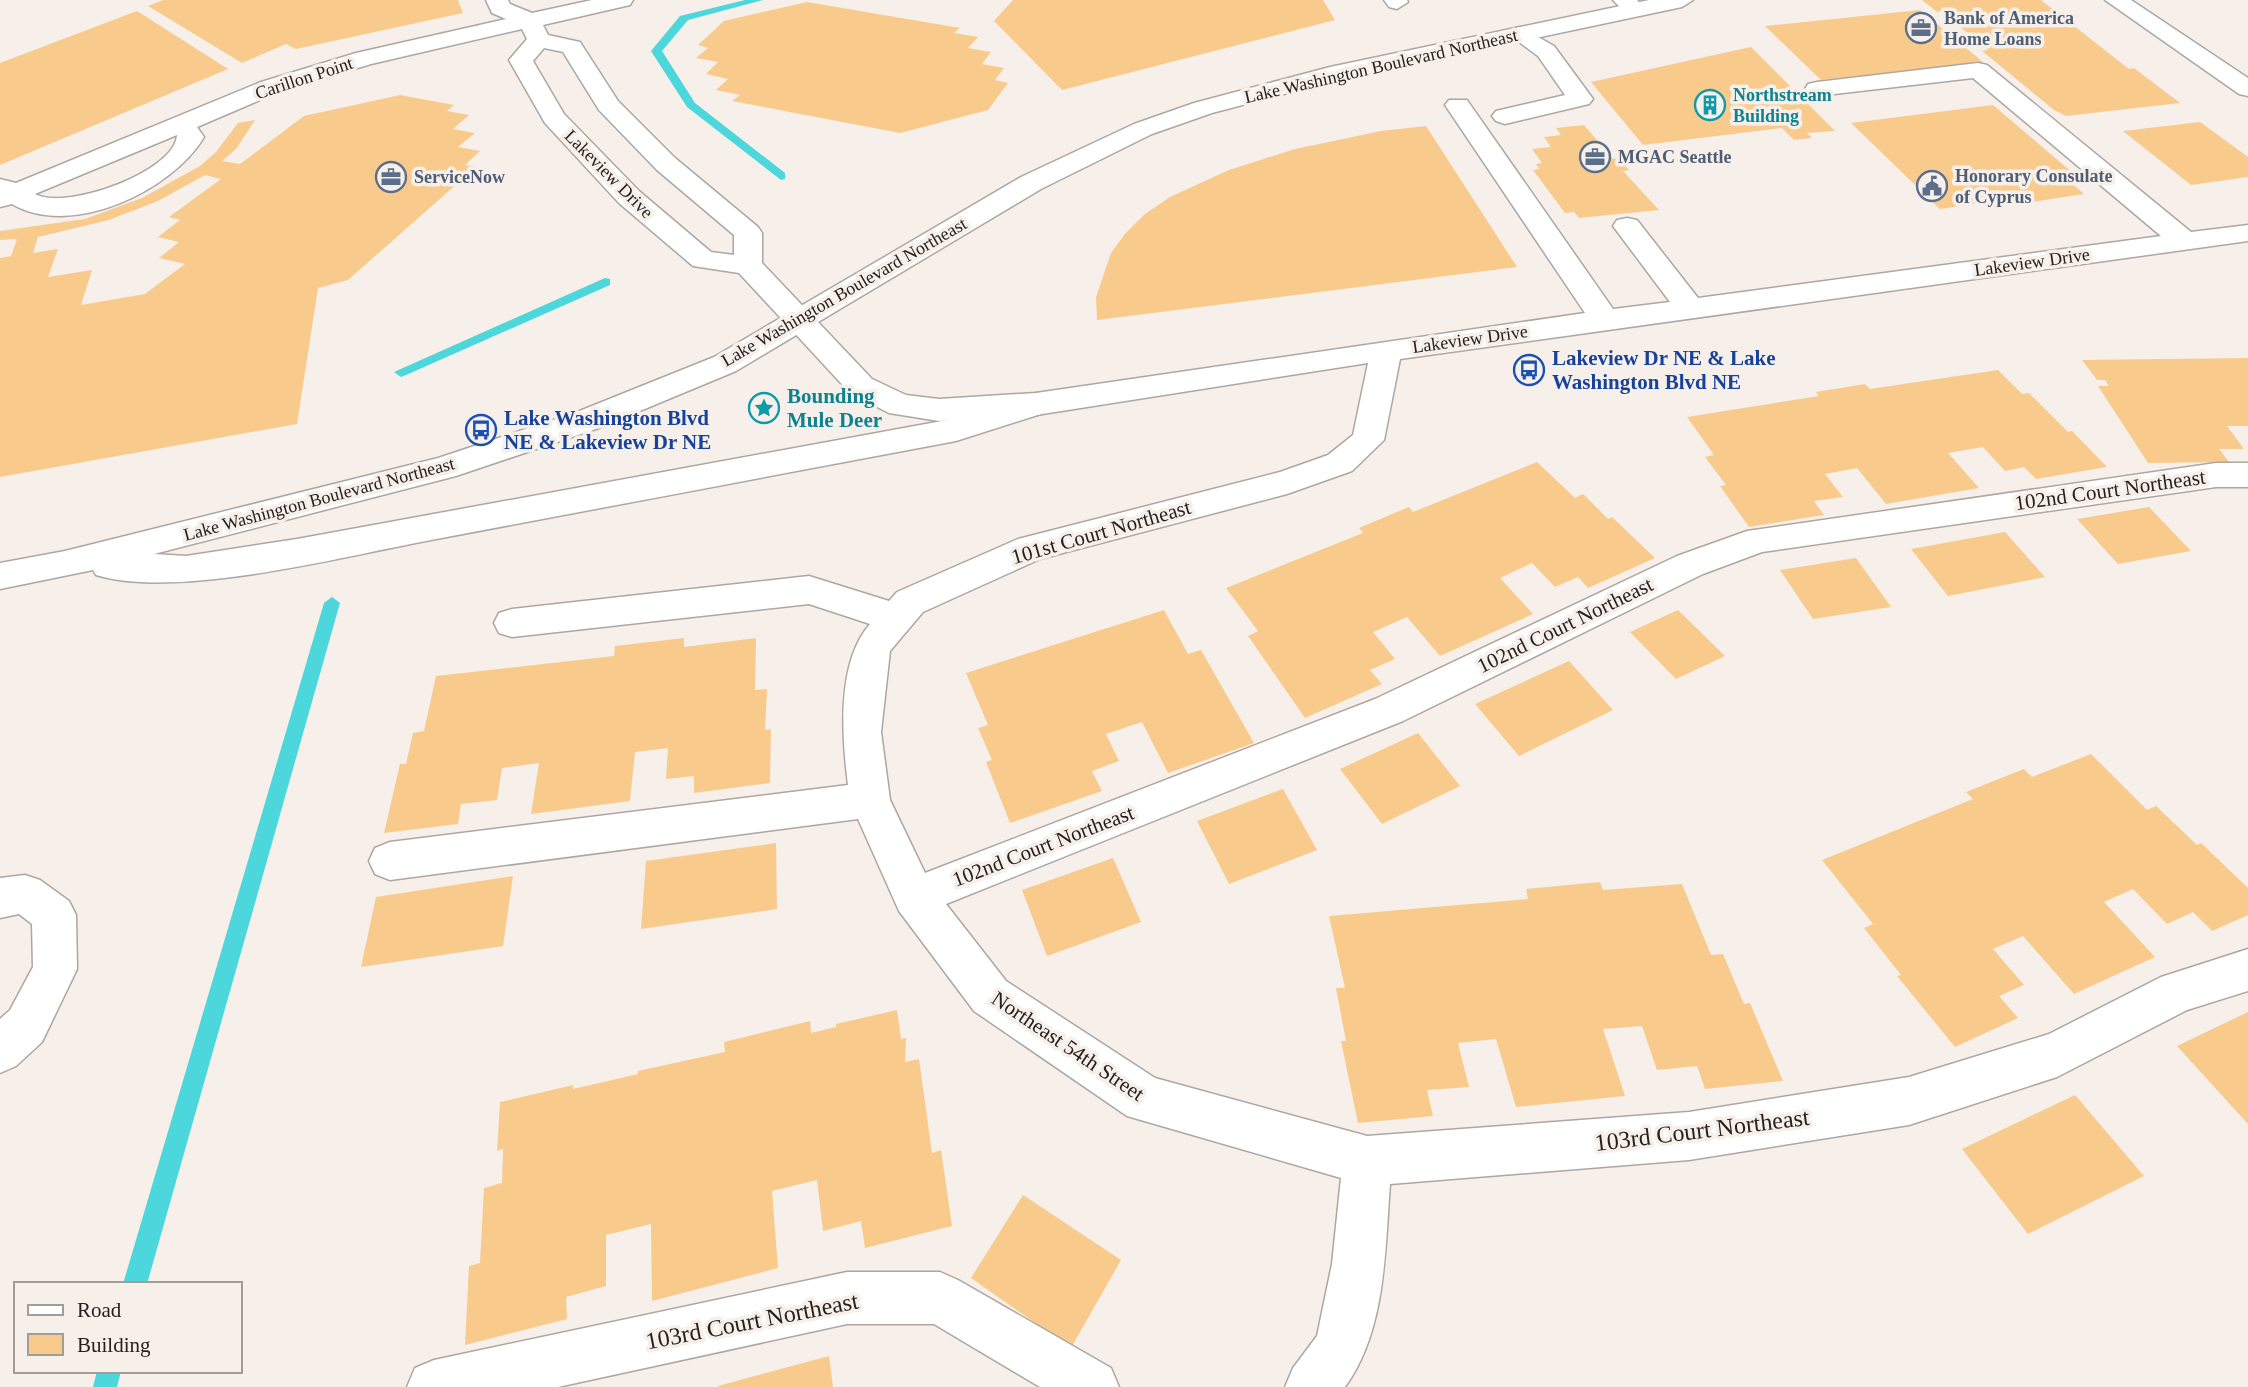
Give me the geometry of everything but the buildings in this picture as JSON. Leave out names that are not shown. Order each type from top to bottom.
[{"type":"street","points":[[497,0],[500,8],[536,20],[572,47],[608,105],[666,164],[748,233],[748,265]]},
{"type":"street","name":"Carillon Point","points":[[5,192],[270,87],[365,58],[622,0]]},
{"type":"street","name":"Lake Washington Boulevard Northeast","points":[[0,576],[65,565],[444,468],[589,420],[725,363],[1031,183],[1143,129],[1203,108],[1330,74],[1520,34],[1629,5],[1682,0]]},
{"type":"street","points":[[2116,0],[2248,89]]},
{"type":"street","name":"Lakeview Drive","points":[[536,20],[521,60],[554,118],[585,154],[660,226],[703,260],[748,265],[861,386],[900,405],[939,410],[1036,404],[1690,308],[2248,233]]},
{"type":"street","points":[[1506,116],[1580,99],[1546,51],[1520,34]]},
{"type":"street","points":[[1817,89],[1979,70],[2184,241]]},
{"type":"street","points":[[1458,105],[1605,320]]},
{"type":"street","points":[[5,192],[38,206],[61,208],[123,192],[171,165],[187,149],[191,137],[181,122]]},
{"type":"street","points":[[1627,226],[1690,308]]},
{"type":"street","name":"101st Court Northeast","points":[[870,800],[861,732],[872,647],[910,601],[1030,548],[1287,482],[1340,463],[1368,440],[1386,351]]},
{"type":"street","points":[[65,565],[186,569],[297,552],[956,430],[1036,404]]},
{"type":"street","name":"102nd Court Northeast","points":[[914,897],[1389,710],[1690,565],[1759,540],[2216,475],[2248,475]]},
{"type":"street","points":[[512,623],[809,590],[897,618]]},
{"type":"street","points":[[390,862],[870,800]]},
{"type":"street","name":"Northeast 54th Street","points":[[870,800],[914,897],[990,996],[1144,1099],[1367,1161]]},
{"type":"street","points":[[0,898],[25,894],[54,915],[55,969],[26,1026],[0,1051]]},
{"type":"street","name":"103rd Court Northeast","points":[[1367,1161],[1689,1136],[1909,1101],[2057,1054],[2177,992],[2248,970]]},
{"type":"street","points":[[1312,1387],[1341,1348],[1358,1264],[1367,1161]]},
{"type":"street","name":"103rd Court Northeast","points":[[434,1387],[847,1298],[940,1298],[1092,1387]]},
{"type":"waterway","points":[[758,0],[684,18],[656,51],[691,105],[781,176]]},
{"type":"waterway","points":[[401,372],[605,282]]},
{"type":"waterway","points":[[136,1282],[332,603]]},
{"type":"waterway","points":[[105,1387],[108,1373]]},
{"type":"place","name":"Bank of America Home Loans","points":[[1921,28]]},
{"type":"place","name":"Northstream Building","points":[[1710,105]]},
{"type":"place","name":"MGAC Seattle","points":[[1595,157]]},
{"type":"place","name":"ServiceNow","points":[[391,177]]},
{"type":"place","name":"Honorary Consulate of Cyprus","points":[[1932,186]]},
{"type":"place","name":"Lakeview Dr NE & Lake Washington Blvd NE","points":[[1529,370]]},
{"type":"place","name":"Bounding Mule Deer","points":[[764,408]]},
{"type":"place","name":"Lake Washington Blvd NE & Lakeview Dr NE","points":[[481,430]]}]
